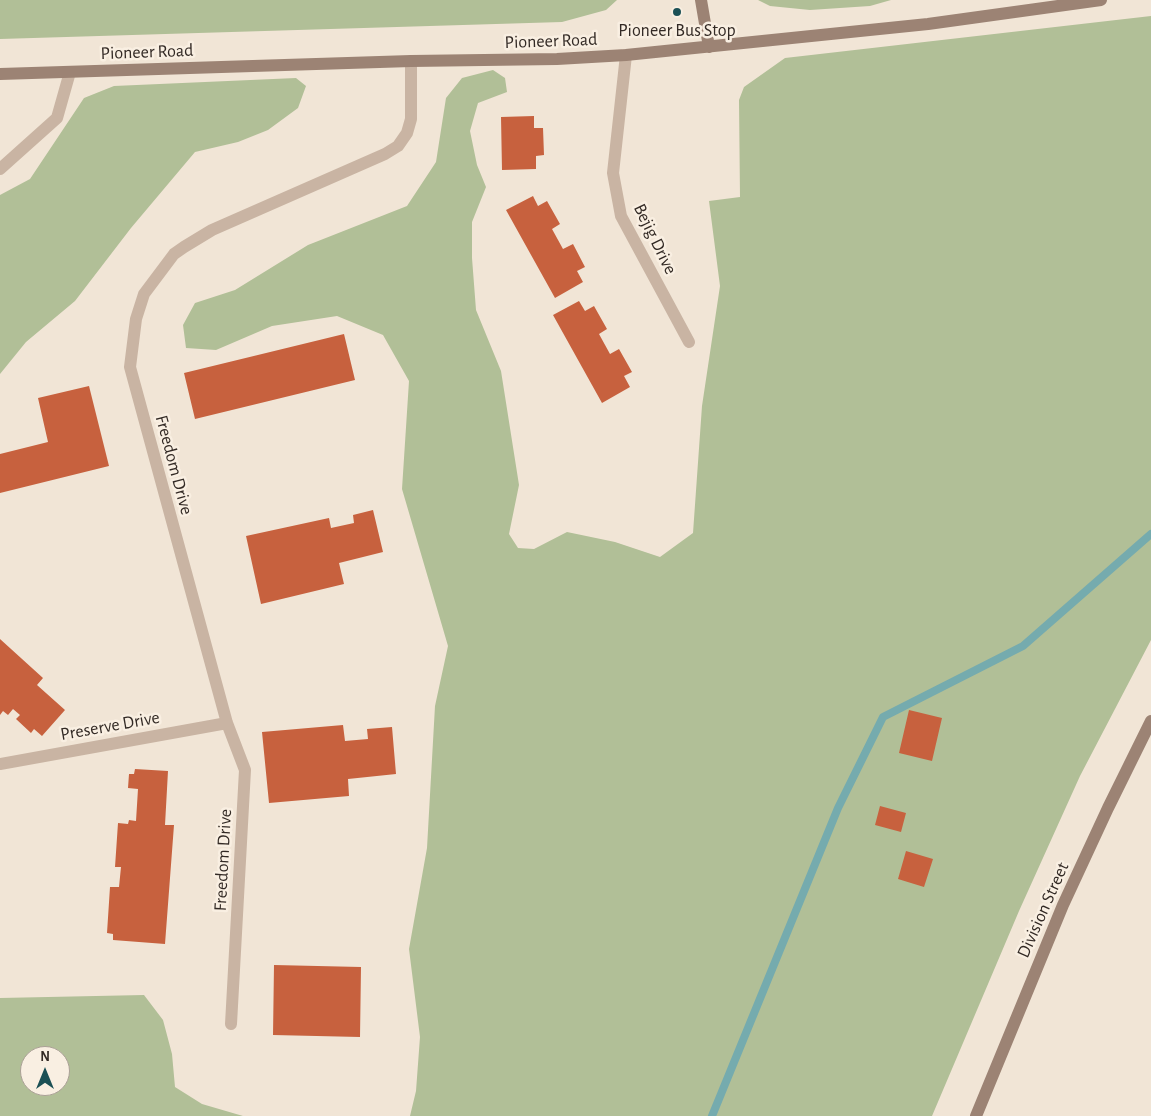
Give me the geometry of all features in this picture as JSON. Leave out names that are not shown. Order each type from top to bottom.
[{"type":"street","points":[[701,0],[709,47]]},
{"type":"street","name":"Pioneer Road","points":[[0,74],[411,61],[557,59],[626,55],[928,24],[1101,0]]},
{"type":"street","name":"Bejig Drive","points":[[626,55],[613,173],[621,216],[688,342]]},
{"type":"street","name":"Freedom Drive","points":[[231,1024],[245,770],[227,723],[130,367],[136,319],[144,294],[174,254],[184,247],[212,230],[384,154],[398,146],[407,133],[411,119],[411,61]]},
{"type":"street","points":[[0,169],[57,118],[70,72]]},
{"type":"street","name":"Division Street","points":[[976,1116],[1063,905],[1151,721]]},
{"type":"street","name":"Preserve Drive","points":[[0,764],[227,723]]},
{"type":"green space","points":[[0,0],[617,0],[606,10],[562,22],[0,39]]},
{"type":"green space","points":[[758,0],[891,0],[870,6],[810,10],[770,6]]},
{"type":"green space","points":[[1151,16],[1151,640],[1080,776],[1019,911],[932,1116],[410,1116],[416,1091],[420,1037],[409,949],[427,848],[435,706],[448,646],[402,489],[409,381],[383,335],[337,316],[272,326],[216,350],[186,348],[183,325],[195,303],[235,290],[308,245],[407,206],[436,162],[446,98],[462,78],[493,70],[505,78],[507,92],[478,103],[470,131],[477,165],[486,187],[472,222],[472,258],[476,310],[501,371],[519,485],[509,534],[518,548],[534,549],[567,532],[615,542],[660,557],[693,533],[702,406],[720,286],[709,201],[740,197],[739,100],[744,87],[785,58]]},
{"type":"green space","points":[[296,78],[306,86],[298,108],[268,130],[238,142],[195,152],[131,228],[75,301],[26,342],[0,374],[0,195],[30,179],[84,98],[114,86]]},
{"type":"green space","points":[[144,995],[163,1020],[172,1054],[175,1087],[202,1104],[243,1116],[0,1116],[0,998]]},
{"type":"building","points":[[534,116],[534,128],[543,128],[544,155],[536,156],[536,169],[502,170],[501,117]]},
{"type":"building","points":[[533,196],[538,206],[547,201],[560,224],[552,229],[563,249],[573,244],[585,267],[577,271],[583,282],[555,298],[506,210]]},
{"type":"building","points":[[579,301],[585,311],[594,306],[607,329],[599,334],[610,354],[619,349],[632,372],[624,376],[630,387],[602,403],[553,315]]},
{"type":"building","points":[[344,334],[355,380],[195,419],[184,373]]},
{"type":"building","points":[[89,386],[109,466],[0,493],[0,454],[48,442],[38,398]]},
{"type":"building","points":[[373,510],[383,552],[339,563],[344,584],[261,604],[246,536],[329,518],[331,528],[354,523],[353,515]]},
{"type":"building","points":[[0,639],[43,678],[37,685],[65,710],[42,736],[34,729],[31,733],[16,719],[20,715],[13,709],[8,715],[3,711],[0,715]]},
{"type":"building","points":[[909,710],[942,718],[932,761],[899,753]]},
{"type":"building","points":[[343,725],[345,741],[368,739],[367,729],[392,727],[396,774],[348,779],[349,796],[269,803],[262,732]]},
{"type":"building","points":[[135,769],[168,771],[165,825],[174,825],[165,944],[113,940],[113,934],[107,933],[110,887],[119,887],[121,867],[115,867],[118,823],[128,824],[129,820],[136,821],[138,789],[128,788],[129,774],[134,774]]},
{"type":"building","points":[[880,806],[906,813],[901,832],[875,825]]},
{"type":"building","points":[[906,851],[933,859],[924,887],[898,879]]},
{"type":"building","points":[[274,965],[361,967],[360,1037],[273,1035]]},
{"type":"waterway","points":[[712,1116],[838,808],[883,717],[1023,646],[1151,534]]},
{"type":"place","name":"Pioneer Bus Stop","points":[[677,12]]}]
